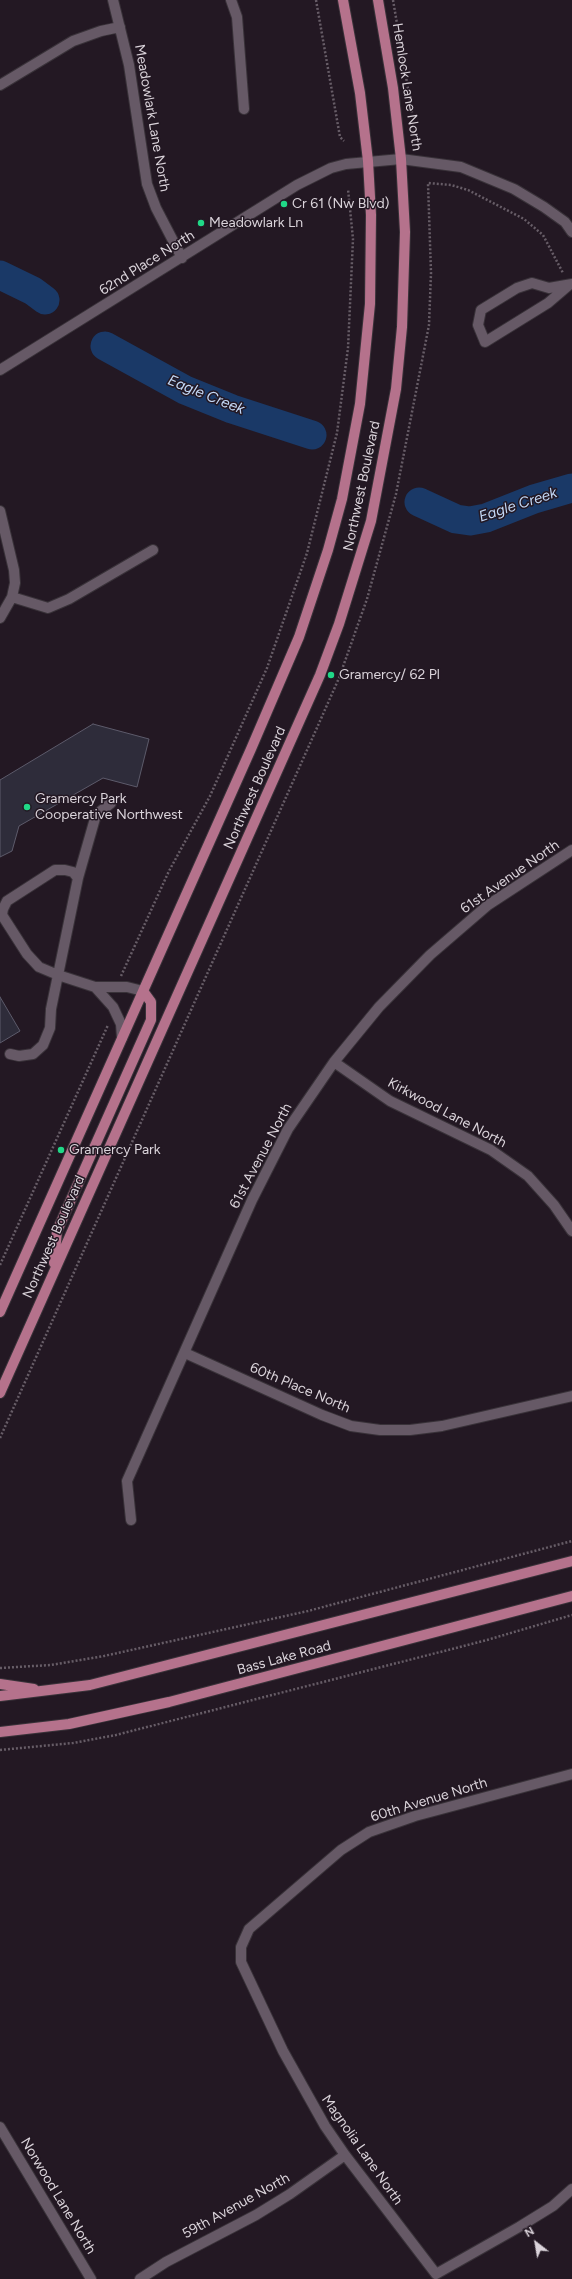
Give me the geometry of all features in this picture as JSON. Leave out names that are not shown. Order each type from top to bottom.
[{"type":"main road","points":[[343,0],[360,93],[368,161]]},
{"type":"main road","name":"Hemlock Lane North","points":[[378,0],[390,61],[401,159]]},
{"type":"main road","name":"Northwest Boulevard","points":[[0,1393],[299,723],[340,624],[359,565],[379,486],[396,389],[402,327],[405,232],[401,159]]},
{"type":"main road","name":"Northwest Boulevard","points":[[0,1312],[296,644],[328,550],[352,450],[366,355],[371,254],[368,161]]},
{"type":"main road","points":[[54,1270],[57,1232],[151,1020],[151,1002],[143,990]]},
{"type":"main road","name":"Bass Lake Road","points":[[0,1696],[90,1685],[572,1561]]},
{"type":"main road","name":"Bass Lake Road","points":[[0,1732],[69,1724],[169,1702],[572,1596]]},
{"type":"main road","points":[[0,1684],[48,1691]]},
{"type":"street","name":"Meadowlark Lane North","points":[[113,0],[129,65],[147,184],[156,208],[182,258]]},
{"type":"street","points":[[231,0],[237,17],[244,109]]},
{"type":"street","points":[[0,85],[73,41],[101,31],[120,27]]},
{"type":"street","name":"62nd Place North","points":[[0,370],[314,176],[346,164],[401,159]]},
{"type":"street","name":"Hemlock Lane North","points":[[401,159],[461,167],[489,178],[514,189],[544,207],[564,222],[572,232]]},
{"type":"street","points":[[532,283],[549,288],[571,284],[548,303],[485,342],[478,325],[481,310],[517,288],[532,283]]},
{"type":"street","points":[[0,512],[14,570],[15,583],[12,597],[0,618]]},
{"type":"street","points":[[12,597],[48,608],[69,599],[153,550]]},
{"type":"street","points":[[10,1054],[19,1056],[33,1054],[42,1045],[50,1028],[51,1009],[78,878],[96,815],[112,803]]},
{"type":"street","name":"61st Avenue North","points":[[131,1520],[127,1481],[252,1200],[288,1129],[334,1062],[379,1007],[430,955],[488,906],[572,850]]},
{"type":"street","points":[[78,878],[74,872],[55,870],[7,901],[2,915],[27,954],[39,967],[95,987],[127,986],[143,990]]},
{"type":"street","points":[[95,987],[113,1007],[121,1024],[122,1038]]},
{"type":"street","name":"Kirkwood Lane North","points":[[334,1062],[390,1101],[491,1150],[528,1176],[554,1205],[572,1231]]},
{"type":"street","name":"60th Place North","points":[[185,1353],[322,1415],[350,1426],[380,1430],[410,1430],[442,1426],[572,1396]]},
{"type":"street","name":"60th Avenue North","points":[[241,1947],[249,1929],[261,1917],[341,1850],[369,1832],[415,1816],[572,1774]]},
{"type":"street","name":"Magnolia Lane North","points":[[241,1947],[241,1962],[245,1973],[303,2090],[344,2155],[436,2274],[553,2206],[572,2189]]},
{"type":"street","name":"Norwood Lane North","points":[[0,2127],[91,2279]]},
{"type":"street","name":"59th Avenue North","points":[[140,2279],[166,2262],[256,2215],[290,2194],[344,2155]]},
{"type":"path","points":[[316,0],[340,136],[344,141]]},
{"type":"path","points":[[393,0],[416,136]]},
{"type":"path","points":[[428,183],[451,185],[468,190],[509,210],[536,227],[550,247],[571,284]]},
{"type":"path","points":[[120,977],[169,871],[210,796],[267,668],[307,553],[335,440],[348,348],[353,239],[348,189]]},
{"type":"path","points":[[0,1265],[109,1021]]},
{"type":"path","points":[[0,1668],[51,1665],[104,1656],[308,1611],[572,1541]]},
{"type":"path","points":[[0,1750],[73,1743],[116,1736],[487,1640],[572,1615]]},
{"type":"building","name":"Gramercy Park Cooperative Northwest","points":[[93,724],[149,739],[137,787],[103,778],[19,826],[12,851],[0,857],[0,780]]},
{"type":"building","points":[[0,997],[20,1031],[0,1043]]},
{"type":"waterway","name":"Eagle Creek","points":[[0,275],[33,291],[45,300]]},
{"type":"waterway","name":"Eagle Creek","points":[[105,346],[185,390],[232,409],[312,435]]},
{"type":"waterway","name":"Eagle Creek","points":[[419,502],[456,519],[470,521],[486,518],[534,499],[572,488]]},
{"type":"place","name":"Cr 61 (Nw Blvd)","points":[[284,204]]},
{"type":"place","name":"Meadowlark Ln","points":[[201,223]]},
{"type":"place","name":"Gramercy/ 62 Pl","points":[[331,675]]},
{"type":"place","name":"Gramercy Park Cooperative Northwest","points":[[27,807]]},
{"type":"place","name":"Gramercy Park","points":[[61,1150]]}]
